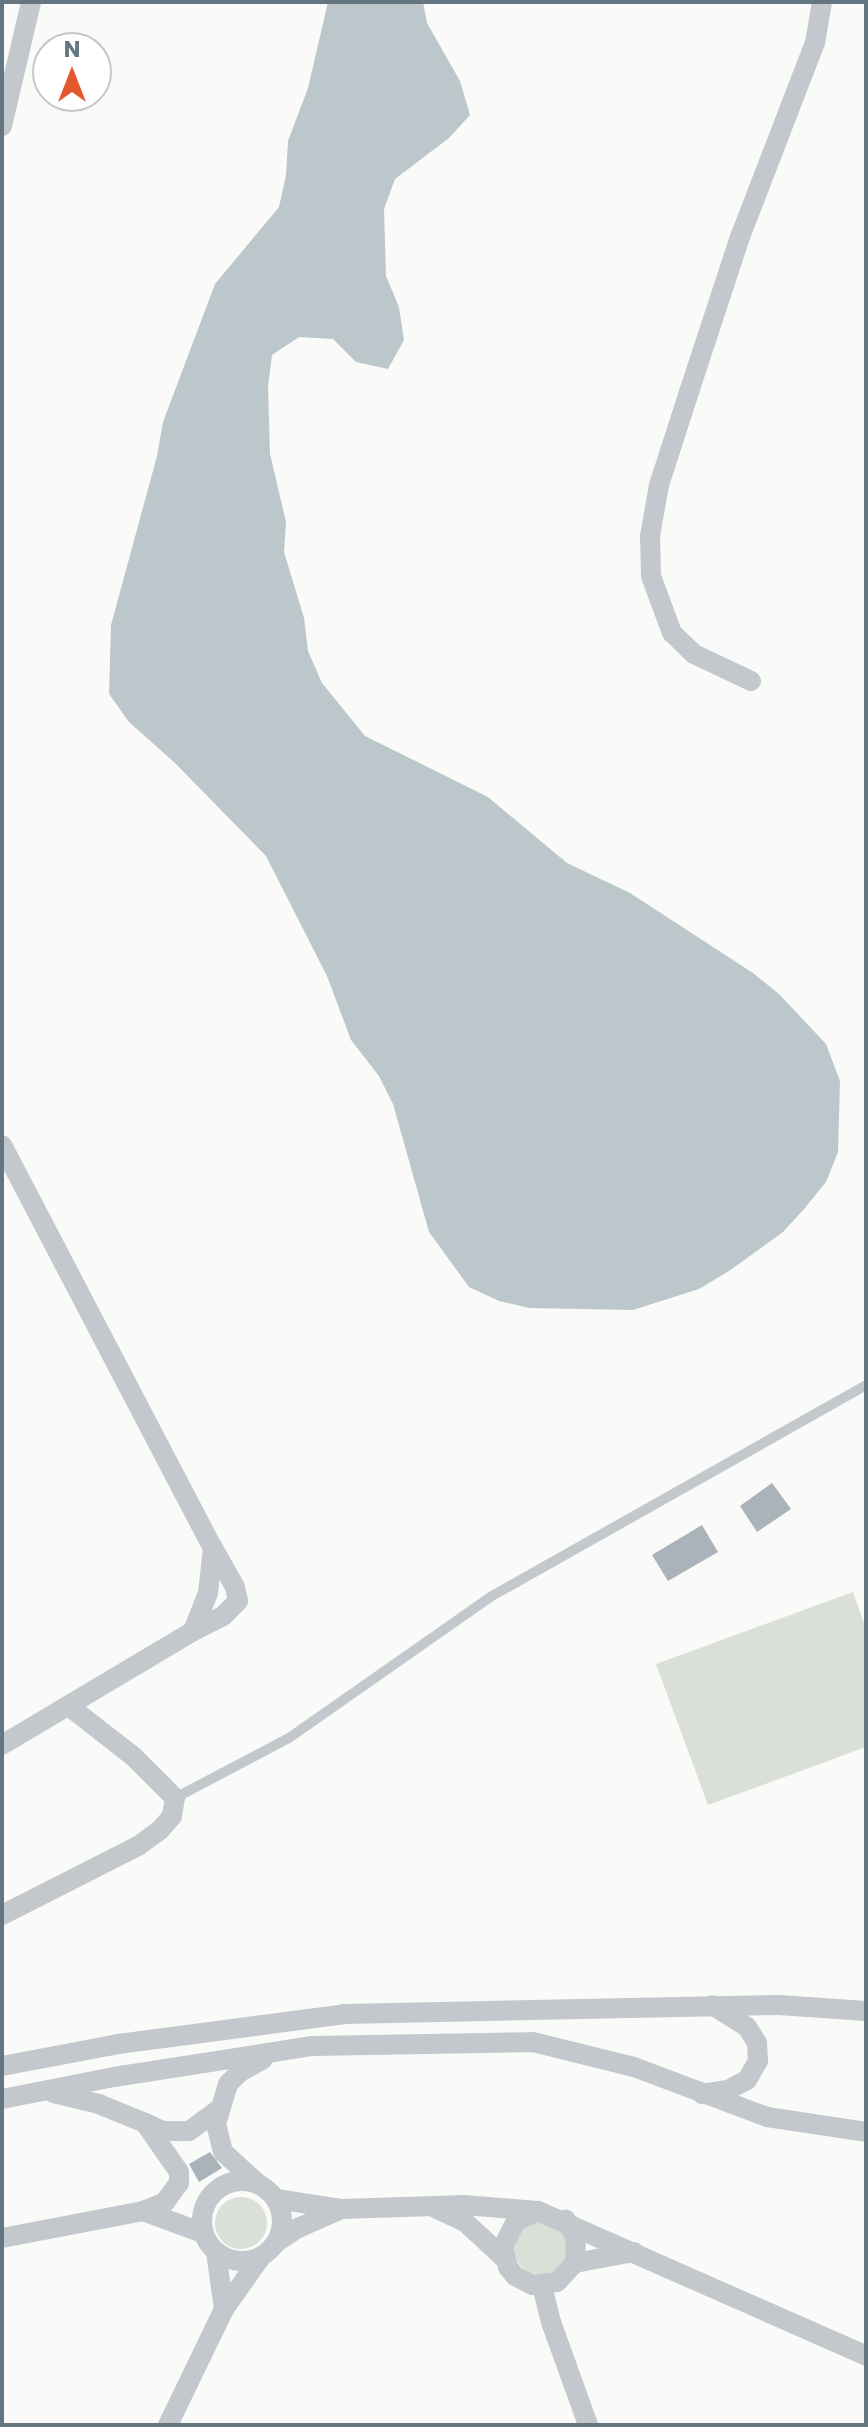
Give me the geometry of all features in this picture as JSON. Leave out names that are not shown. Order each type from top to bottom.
[{"type":"street","points":[[2,126],[31,2]]},
{"type":"street","points":[[751,681],[694,654],[672,633],[651,576],[650,536],[659,485],[680,418],[740,237],[815,43],[822,2]]},
{"type":"street","points":[[2,1145],[235,1587],[238,1601],[223,1616],[2,1745]]},
{"type":"street","points":[[193,1631],[208,1593],[213,1548]]},
{"type":"street","points":[[2,1915],[138,1846],[160,1830],[172,1816],[175,1798],[134,1757],[70,1707]]},
{"type":"street","points":[[2,2066],[118,2044],[345,2014],[712,2005],[779,2005],[866,2011]]},
{"type":"street","points":[[702,2094],[728,2090],[747,2080],[758,2061],[757,2043],[747,2027],[712,2005]]},
{"type":"street","points":[[2,2099],[313,2046],[533,2042],[634,2067],[767,2117],[866,2132]]},
{"type":"street","points":[[275,2052],[240,2072],[228,2084],[216,2124],[223,2152],[276,2199],[283,2220],[278,2241]]},
{"type":"street","points":[[45,2091],[99,2104],[174,2133],[189,2131],[218,2110]]},
{"type":"street","points":[[145,2123],[203,2209]]},
{"type":"street","points":[[2,2238],[143,2211],[172,2195],[179,2183],[179,2172]]},
{"type":"street","points":[[224,2309],[216,2252],[203,2233],[203,2209],[208,2198],[226,2184],[237,2181],[260,2185]]},
{"type":"street","points":[[276,2199],[342,2209],[431,2206],[522,2207],[538,2211],[566,2220],[866,2356]]},
{"type":"street","points":[[431,2206],[465,2222],[504,2258],[515,2276],[523,2282],[542,2286],[563,2278],[575,2263],[576,2238],[566,2220]]},
{"type":"street","points":[[168,2425],[224,2309],[261,2257],[298,2228],[342,2209]]},
{"type":"street","points":[[143,2211],[203,2233]]},
{"type":"street","points":[[504,2258],[503,2247],[509,2229],[538,2211]]},
{"type":"street","points":[[216,2252],[238,2262],[261,2257]]},
{"type":"street","points":[[575,2263],[634,2252]]},
{"type":"street","points":[[542,2286],[551,2322],[588,2425]]},
{"type":"lane","points":[[175,1798],[289,1738],[492,1596],[866,1385]]},
{"type":"shaded area","points":[[328,2],[423,2],[427,23],[460,81],[470,115],[449,138],[395,179],[384,209],[386,276],[399,307],[404,340],[388,369],[356,362],[333,339],[299,337],[272,355],[268,387],[270,454],[286,522],[284,552],[304,618],[308,651],[322,683],[365,736],[488,797],[567,863],[630,893],[753,973],[779,994],[826,1044],[840,1081],[838,1152],[826,1182],[804,1209],[783,1232],[699,1289],[633,1310],[529,1308],[499,1301],[469,1287],[429,1232],[393,1104],[379,1076],[351,1040],[327,976],[266,856],[175,763],[129,722],[109,694],[111,625],[157,456],[163,422],[215,284],[279,207],[286,175],[288,141],[308,88]]},
{"type":"shaded area","points":[[853,1592],[866,1629],[866,1747],[708,1805],[656,1664]]},
{"type":"shaded area","points":[[241,2197],[259,2205],[267,2223],[259,2241],[241,2249],[223,2241],[215,2223],[223,2205]]},
{"type":"shaded area","points":[[541,2221],[560,2229],[568,2248],[560,2267],[541,2275],[522,2267],[514,2248],[522,2229]]},
{"type":"building","points":[[772,1483],[791,1509],[757,1532],[740,1506]]},
{"type":"building","points":[[702,1525],[718,1552],[668,1581],[652,1555]]},
{"type":"building","points":[[210,2152],[222,2168],[199,2182],[189,2164]]}]
